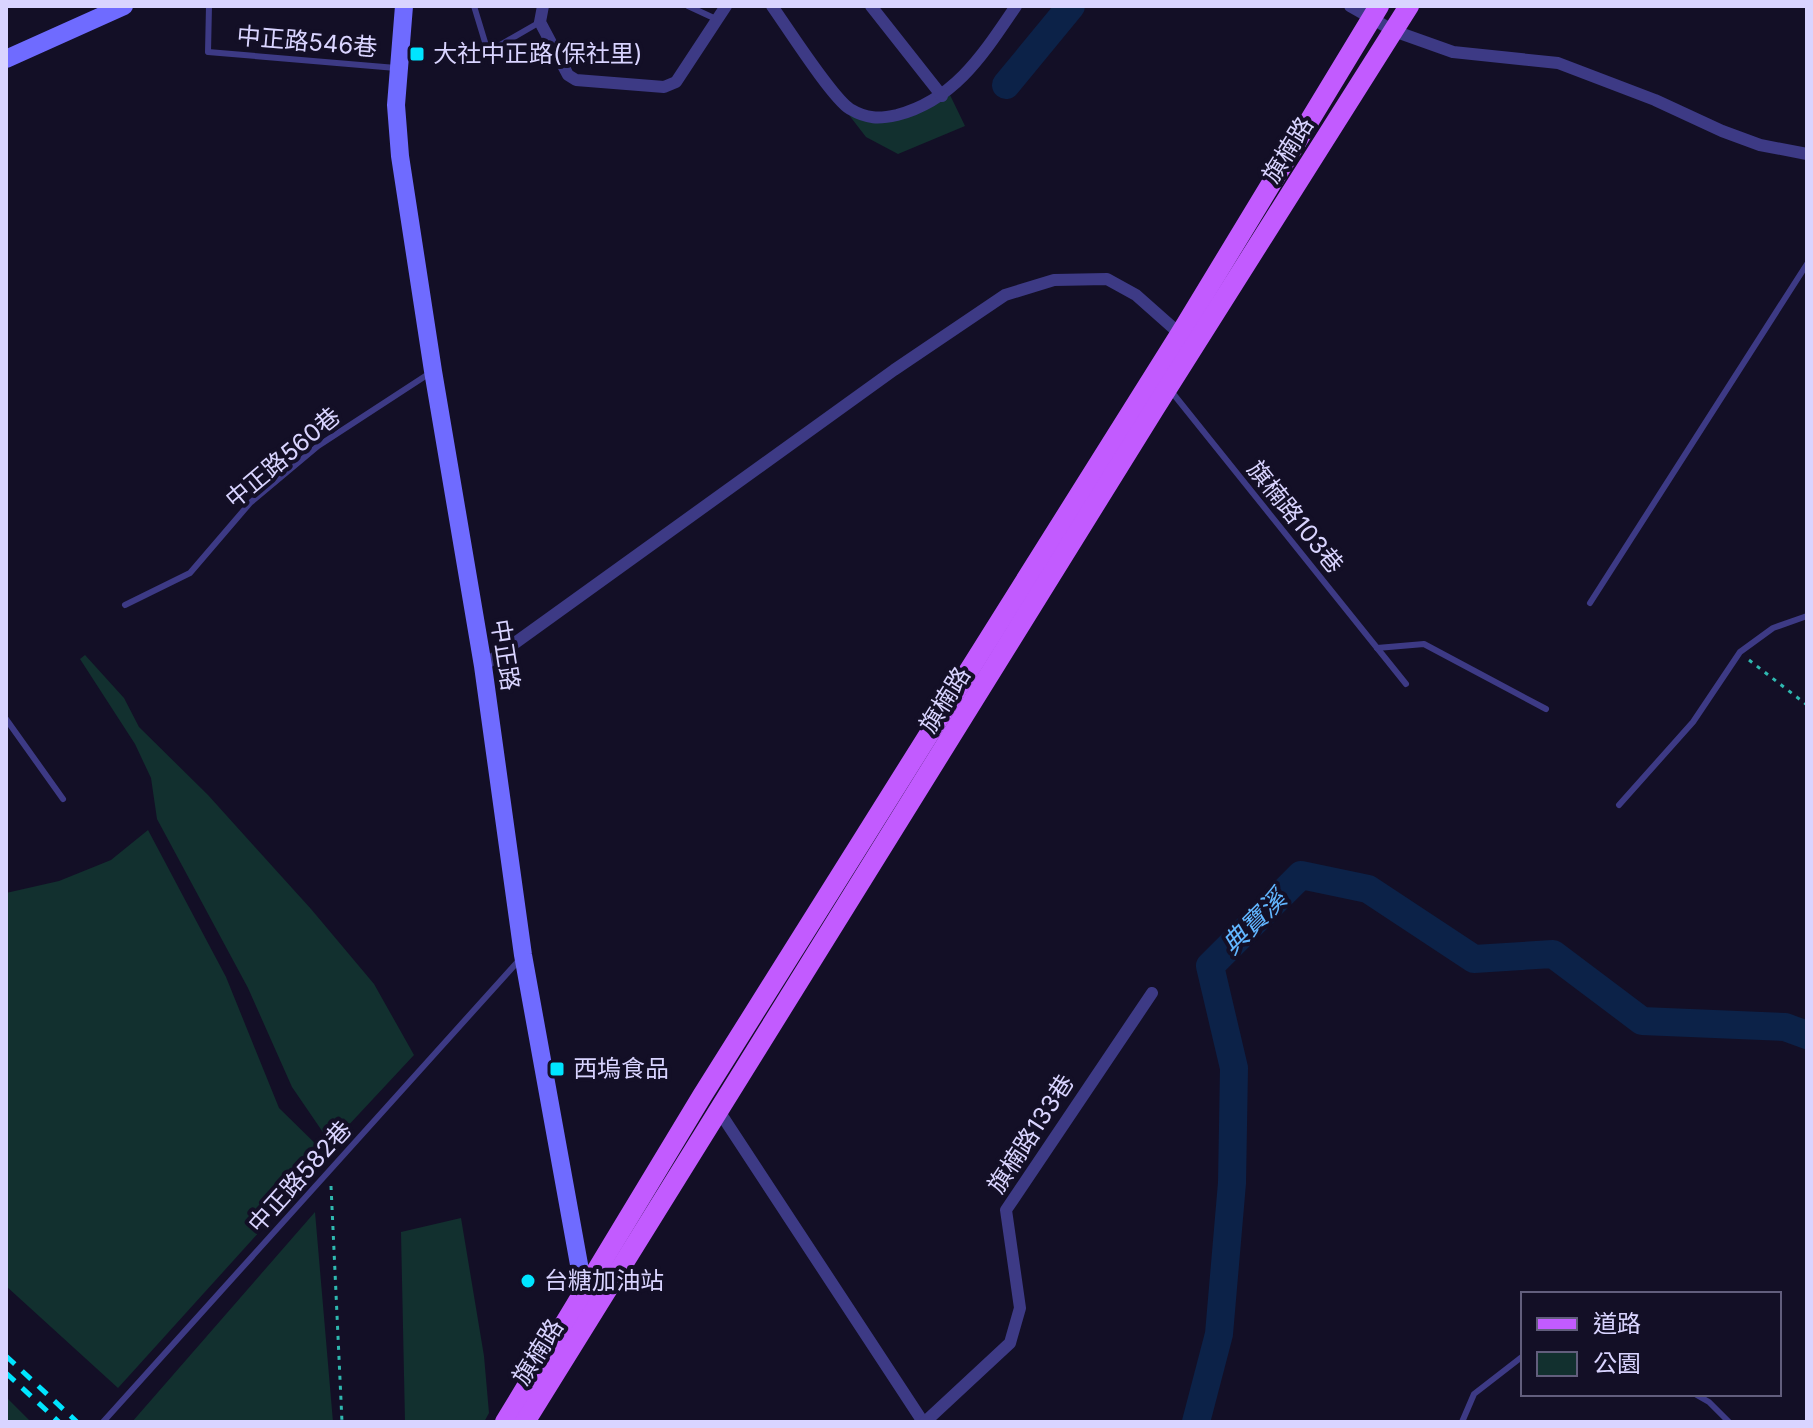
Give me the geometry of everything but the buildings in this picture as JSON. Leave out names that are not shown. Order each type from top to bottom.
[{"type":"main road","points":[[6,59],[124,6]]},
{"type":"main road","name":"中正路","points":[[404,6],[396,105],[400,156],[483,666],[523,955],[592,1296]]},
{"type":"main road","name":"旗楠路","points":[[525,1422],[702,1096],[1162,381],[1409,6]]},
{"type":"main road","name":"旗楠路","points":[[505,1422],[719,1111],[1162,381],[1180,334],[1375,12]]},
{"type":"street","points":[[543,6],[540,22],[562,67],[576,80],[664,87],[676,82],[726,6]]},
{"type":"street","points":[[772,6],[848,108],[877,120],[916,110],[942,96],[987,50],[1016,6]]},
{"type":"street","points":[[871,6],[942,96]]},
{"type":"street","points":[[1350,6],[1375,12],[1394,31],[1453,52],[1568,66],[1760,145],[1807,154]]},
{"type":"street","points":[[483,666],[894,370],[1005,295],[1054,280],[1107,279],[1136,295],[1180,334]]},
{"type":"street","name":"旗楠路133巷","points":[[702,1096],[719,1111],[924,1422],[1010,1343],[1020,1308],[1006,1210],[1152,993]]},
{"type":"lane","name":"中正路546巷","points":[[209,6],[208,52],[399,69]]},
{"type":"lane","points":[[474,6],[488,52],[540,22]]},
{"type":"lane","points":[[688,6],[716,19]]},
{"type":"lane","points":[[1590,603],[1807,264]]},
{"type":"lane","name":"中正路560巷","points":[[125,605],[190,573],[250,503],[284,474],[318,446],[433,371]]},
{"type":"lane","name":"旗楠路103巷","points":[[1162,381],[1406,684]]},
{"type":"lane","points":[[1619,805],[1693,722],[1740,652],[1773,628],[1807,616]]},
{"type":"lane","points":[[1377,648],[1424,644],[1546,709]]},
{"type":"lane","points":[[6,719],[63,799]]},
{"type":"lane","name":"中正路582巷","points":[[103,1422],[523,955]]},
{"type":"lane","points":[[1462,1422],[1474,1394],[1521,1358]]},
{"type":"lane","points":[[1698,1396],[1729,1422]]},
{"type":"path","points":[[1740,652],[1807,705]]},
{"type":"path","points":[[330,1170],[342,1422]]},
{"type":"green space","points":[[950,95],[965,126],[898,154],[866,137],[849,115],[873,122]]},
{"type":"green space","points":[[85,655],[124,698],[139,727],[208,795],[374,984],[414,1055],[331,1144],[292,1087],[248,988],[157,819],[151,778],[135,744],[80,659]]},
{"type":"green space","points":[[148,830],[226,977],[279,1108],[328,1156],[118,1388],[6,1286],[6,893],[59,881],[111,860]]},
{"type":"green space","points":[[315,1212],[333,1422],[132,1422]]},
{"type":"green space","points":[[461,1218],[484,1356],[489,1413],[484,1422],[405,1422],[401,1232]]},
{"type":"green space","points":[[6,1397],[31,1422],[6,1422]]},
{"type":"waterway","points":[[1006,85],[1071,6]]},
{"type":"waterway","name":"典寶溪","points":[[1196,1422],[1219,1334],[1232,1183],[1234,1068],[1210,966],[1301,875],[1368,889],[1474,959],[1553,954],[1642,1021],[1785,1027],[1807,1035]]},
{"type":"railway","points":[[6,1356],[77,1422]]},
{"type":"railway","points":[[6,1373],[59,1422]]},
{"type":"place","name":"大社中正路(保社里)","points":[[417,54]]},
{"type":"place","name":"西塢食品","points":[[557,1069]]},
{"type":"place","name":"台糖加油站","points":[[528,1281]]}]
